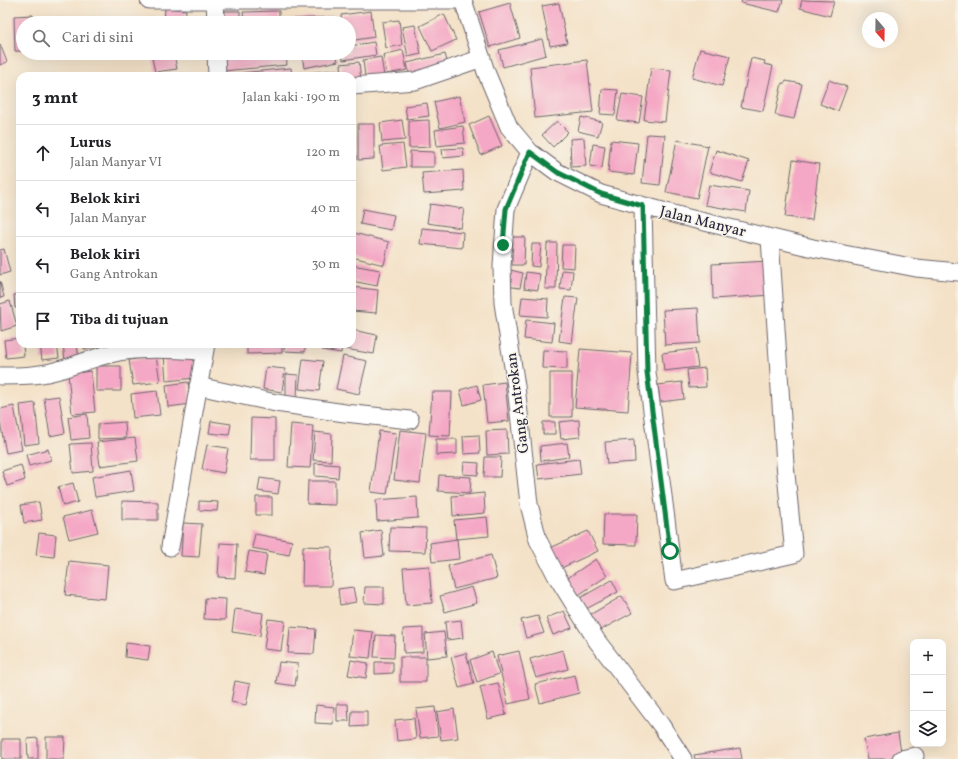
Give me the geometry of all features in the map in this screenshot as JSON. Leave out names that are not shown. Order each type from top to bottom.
[{"type":"street","points":[[149,0],[463,0]]},
{"type":"street","name":"Jalan Manyar","points":[[463,0],[482,58],[509,127],[530,152],[557,172],[601,194],[770,238],[916,268],[958,272]]},
{"type":"street","points":[[218,16],[222,1]]},
{"type":"street","points":[[356,86],[415,81],[482,58]]},
{"type":"street","points":[[216,60],[217,72]]},
{"type":"street","name":"Gang Antrokan","points":[[530,152],[506,209],[502,266],[504,303],[516,386],[529,504],[538,540],[556,574],[597,641],[661,725],[683,759]]},
{"type":"street","points":[[643,206],[647,372],[674,581],[794,554],[785,464],[770,238]]},
{"type":"street","points":[[0,376],[21,376],[54,371],[94,358],[125,351],[159,348],[205,348],[170,547]]},
{"type":"street","points":[[198,386],[276,403],[345,413],[410,420]]},
{"type":"building","points":[[742,0],[783,0],[779,12],[741,3]]},
{"type":"building","points":[[802,0],[834,1],[830,16],[800,8]]},
{"type":"building","points":[[510,3],[520,38],[490,47],[479,12]]},
{"type":"building","points":[[559,3],[567,43],[550,46],[542,6]]},
{"type":"building","points":[[165,8],[186,10],[186,16],[164,16]]},
{"type":"building","points":[[225,11],[240,11],[240,16],[225,16]]},
{"type":"building","points":[[279,11],[279,16],[243,16],[243,12]]},
{"type":"building","points":[[371,11],[374,37],[356,40],[356,16],[341,15]]},
{"type":"building","points":[[444,14],[456,40],[432,51],[420,26]]},
{"type":"building","points":[[33,15],[16,16],[16,51],[15,51],[14,16]]},
{"type":"building","points":[[399,20],[402,45],[386,48],[382,22]]},
{"type":"building","points":[[415,25],[421,54],[408,57],[402,27]]},
{"type":"building","points":[[542,39],[546,55],[503,67],[499,50]]},
{"type":"building","points":[[374,42],[376,55],[356,58],[356,45]]},
{"type":"building","points":[[0,44],[7,62],[0,65]]},
{"type":"building","points":[[700,49],[730,56],[722,86],[692,78]]},
{"type":"building","points":[[403,50],[407,70],[387,74],[383,55]]},
{"type":"building","points":[[445,54],[450,72],[411,82],[407,63]]},
{"type":"building","points":[[381,57],[385,82],[366,85],[363,60]]},
{"type":"building","points":[[751,58],[765,61],[764,64],[773,66],[763,111],[741,107]]},
{"type":"building","points":[[152,60],[175,60],[177,69],[155,72]]},
{"type":"building","points":[[222,60],[287,60],[287,65],[223,71]]},
{"type":"building","points":[[303,60],[338,61],[304,68]]},
{"type":"building","points":[[587,60],[593,112],[535,118],[530,67]]},
{"type":"building","points":[[359,62],[362,90],[356,91],[356,72],[342,72],[341,64]]},
{"type":"building","points":[[291,68],[292,72],[250,72]]},
{"type":"building","points":[[651,68],[671,70],[665,122],[644,120]]},
{"type":"building","points":[[337,70],[337,72],[316,72]]},
{"type":"building","points":[[829,80],[847,87],[838,111],[820,104]]},
{"type":"building","points":[[786,81],[802,84],[794,119],[775,115],[782,83],[785,83]]},
{"type":"building","points":[[602,89],[618,90],[615,115],[600,114]]},
{"type":"building","points":[[622,94],[643,97],[639,123],[617,120]]},
{"type":"building","points":[[459,96],[465,122],[440,128],[434,102]]},
{"type":"building","points":[[427,103],[429,116],[407,119],[405,106]]},
{"type":"building","points":[[489,116],[502,146],[481,155],[469,125]]},
{"type":"building","points":[[581,117],[602,122],[598,136],[578,131]]},
{"type":"building","points":[[402,120],[405,140],[382,142],[380,123]]},
{"type":"building","points":[[429,120],[430,147],[409,148],[409,121]]},
{"type":"building","points":[[557,121],[568,132],[553,147],[542,135]]},
{"type":"building","points":[[358,124],[374,124],[374,159],[358,160]]},
{"type":"building","points":[[463,126],[465,143],[437,146],[435,130]]},
{"type":"building","points":[[647,134],[665,135],[660,185],[642,183]]},
{"type":"building","points":[[584,138],[586,166],[571,167],[570,139]]},
{"type":"building","points":[[611,140],[638,143],[634,175],[608,172]]},
{"type":"building","points":[[677,140],[708,146],[697,198],[666,192]]},
{"type":"building","points":[[403,144],[406,167],[383,170],[380,146]]},
{"type":"building","points":[[593,144],[605,146],[602,168],[590,166]]},
{"type":"building","points":[[463,148],[464,156],[443,158],[442,149]]},
{"type":"building","points":[[716,150],[749,161],[742,182],[709,172]]},
{"type":"building","points":[[410,151],[434,152],[434,167],[410,167]]},
{"type":"building","points":[[793,160],[819,164],[812,220],[785,217]]},
{"type":"building","points":[[463,170],[464,191],[424,194],[422,173]]},
{"type":"building","points":[[709,185],[749,191],[746,212],[705,205]]},
{"type":"building","points":[[430,204],[464,209],[461,228],[427,223]]},
{"type":"building","points":[[363,209],[394,215],[391,230],[360,224]]},
{"type":"building","points":[[422,228],[463,232],[462,248],[420,244]]},
{"type":"building","points":[[356,234],[389,242],[384,265],[356,258]]},
{"type":"building","points":[[512,237],[525,237],[524,265],[512,265]]},
{"type":"building","points":[[547,243],[557,243],[556,289],[545,289]]},
{"type":"building","points":[[532,244],[541,244],[539,267],[531,266]]},
{"type":"building","points":[[562,245],[575,245],[574,268],[561,267]]},
{"type":"building","points":[[4,249],[10,272],[0,275],[0,250]]},
{"type":"building","points":[[770,261],[772,295],[713,299],[712,264]]},
{"type":"building","points":[[356,266],[380,270],[377,286],[356,282]]},
{"type":"building","points":[[510,270],[523,273],[520,288],[506,286]]},
{"type":"building","points":[[562,270],[573,271],[571,290],[560,289]]},
{"type":"building","points":[[526,272],[540,274],[538,290],[524,288]]},
{"type":"building","points":[[0,281],[4,297],[0,298]]},
{"type":"building","points":[[356,287],[378,290],[376,313],[356,311]]},
{"type":"building","points":[[14,295],[16,295],[15,308]]},
{"type":"building","points":[[522,297],[548,299],[547,317],[520,315]]},
{"type":"building","points":[[565,297],[578,298],[572,343],[559,341]]},
{"type":"building","points":[[10,301],[16,326],[1,331],[0,304]]},
{"type":"building","points":[[698,308],[700,343],[665,345],[663,310]]},
{"type":"building","points":[[526,320],[554,323],[552,342],[524,339]]},
{"type":"building","points":[[356,331],[377,335],[374,354],[345,349],[356,348]]},
{"type":"building","points":[[16,338],[16,348],[23,348],[24,356],[6,358],[4,340]]},
{"type":"building","points":[[40,348],[58,348],[59,358],[42,360]]},
{"type":"building","points":[[63,348],[78,348],[79,359],[65,361]]},
{"type":"building","points":[[247,348],[282,348],[282,353],[247,354]]},
{"type":"building","points":[[284,348],[305,348],[305,352],[284,351]]},
{"type":"building","points":[[322,348],[342,348],[341,353],[322,350]]},
{"type":"building","points":[[580,349],[632,353],[628,411],[575,407]]},
{"type":"building","points":[[695,349],[698,367],[664,371],[662,353]]},
{"type":"building","points":[[543,350],[567,351],[567,369],[542,368]]},
{"type":"building","points":[[193,353],[195,378],[166,381],[164,355]]},
{"type":"building","points":[[156,356],[160,382],[133,385],[129,360]]},
{"type":"building","points":[[343,356],[367,361],[359,394],[336,389]]},
{"type":"building","points":[[303,359],[323,361],[319,391],[299,389]]},
{"type":"building","points":[[96,366],[121,366],[121,391],[96,391]]},
{"type":"building","points":[[266,367],[285,369],[282,392],[263,389]]},
{"type":"building","points":[[705,368],[706,387],[689,388],[687,370]]},
{"type":"building","points":[[91,371],[95,412],[72,414],[68,374]]},
{"type":"building","points":[[550,373],[572,373],[572,417],[550,417]]},
{"type":"building","points":[[286,374],[298,375],[297,398],[286,398]]},
{"type":"building","points":[[188,382],[191,404],[168,407],[166,385]]},
{"type":"building","points":[[505,382],[509,421],[487,423],[483,385]]},
{"type":"building","points":[[682,382],[684,399],[660,402],[658,385]]},
{"type":"building","points":[[477,385],[481,400],[464,405],[460,390]]},
{"type":"building","points":[[157,391],[160,415],[133,418],[131,394]]},
{"type":"building","points":[[432,392],[452,392],[450,436],[429,435]]},
{"type":"building","points":[[59,396],[65,433],[50,436],[44,398]]},
{"type":"building","points":[[35,403],[39,443],[24,445],[20,405]]},
{"type":"building","points":[[14,406],[22,450],[6,453],[0,422],[0,409]]},
{"type":"building","points":[[87,414],[89,438],[71,440],[68,417]]},
{"type":"building","points":[[251,418],[275,419],[275,460],[250,460]]},
{"type":"building","points":[[579,420],[580,437],[561,439],[559,422]]},
{"type":"building","points":[[211,421],[231,424],[229,435],[209,433]]},
{"type":"building","points":[[125,422],[126,438],[98,439],[98,424]]},
{"type":"building","points":[[543,422],[555,422],[555,434],[543,434]]},
{"type":"building","points":[[291,424],[313,426],[310,468],[288,467]]},
{"type":"building","points":[[400,430],[426,433],[420,483],[394,480]]},
{"type":"building","points":[[507,430],[508,454],[487,455],[486,431]]},
{"type":"building","points":[[379,431],[396,433],[387,494],[371,492]]},
{"type":"building","points":[[315,432],[332,434],[331,461],[313,460]]},
{"type":"building","points":[[479,435],[480,453],[464,454],[463,436]]},
{"type":"building","points":[[135,438],[138,461],[100,466],[97,442]]},
{"type":"building","points":[[436,439],[457,439],[457,454],[436,455]]},
{"type":"building","points":[[634,440],[635,462],[607,464],[605,442]]},
{"type":"building","points":[[91,443],[93,471],[73,473],[70,444]]},
{"type":"building","points":[[567,443],[569,457],[541,461],[540,446]]},
{"type":"building","points":[[207,445],[228,448],[224,473],[202,469]]},
{"type":"building","points":[[48,449],[51,460],[29,466],[26,455]]},
{"type":"building","points":[[485,457],[501,457],[500,477],[484,477]]},
{"type":"building","points":[[579,459],[581,474],[539,479],[537,464]]},
{"type":"building","points":[[464,462],[479,463],[478,475],[463,474]]},
{"type":"building","points":[[315,463],[339,465],[338,478],[315,476]]},
{"type":"building","points":[[21,465],[25,480],[7,486],[2,471]]},
{"type":"building","points":[[131,470],[134,491],[95,497],[92,477]]},
{"type":"building","points":[[439,475],[471,477],[470,493],[438,491]]},
{"type":"building","points":[[260,478],[280,481],[278,494],[258,491]]},
{"type":"building","points":[[308,481],[335,481],[335,505],[307,504]]},
{"type":"building","points":[[73,483],[78,502],[63,506],[58,487]]},
{"type":"building","points":[[484,493],[485,513],[453,516],[452,496]]},
{"type":"building","points":[[256,497],[272,497],[272,515],[256,515]]},
{"type":"building","points":[[417,497],[418,518],[377,521],[376,500]]},
{"type":"building","points":[[122,501],[158,502],[158,520],[122,520]]},
{"type":"building","points":[[199,501],[218,502],[217,511],[199,510]]},
{"type":"building","points":[[39,502],[42,520],[24,523],[21,505]]},
{"type":"building","points":[[92,510],[98,532],[69,539],[63,517]]},
{"type":"building","points":[[604,514],[637,514],[636,545],[603,544]]},
{"type":"building","points":[[487,517],[489,536],[456,539],[454,520]]},
{"type":"building","points":[[183,523],[202,524],[199,557],[181,556]]},
{"type":"building","points":[[390,527],[426,528],[425,552],[389,551]]},
{"type":"building","points":[[381,530],[384,556],[365,558],[362,533]]},
{"type":"building","points":[[588,531],[598,551],[557,570],[548,549]]},
{"type":"building","points":[[39,533],[56,535],[54,557],[36,555]]},
{"type":"building","points":[[255,534],[292,541],[289,555],[252,548]]},
{"type":"building","points":[[457,539],[459,559],[432,562],[430,543]]},
{"type":"building","points":[[220,543],[237,544],[235,578],[218,577]]},
{"type":"building","points":[[303,546],[332,547],[331,586],[302,586]]},
{"type":"building","points":[[249,551],[267,554],[264,575],[245,572]]},
{"type":"building","points":[[491,555],[497,578],[454,589],[448,566]]},
{"type":"building","points":[[596,559],[607,576],[574,598],[563,581]]},
{"type":"building","points":[[69,561],[108,565],[105,599],[65,595]]},
{"type":"building","points":[[429,566],[432,603],[406,605],[403,568]]},
{"type":"building","points":[[612,580],[618,592],[586,609],[580,598]]},
{"type":"building","points":[[353,587],[356,602],[340,605],[338,589]]},
{"type":"building","points":[[365,587],[384,587],[384,604],[364,603]]},
{"type":"building","points":[[472,587],[477,603],[445,612],[440,596]]},
{"type":"building","points":[[622,596],[632,613],[597,632],[588,616]]},
{"type":"building","points":[[205,598],[226,599],[225,620],[204,619]]},
{"type":"building","points":[[235,609],[263,613],[260,636],[232,632]]},
{"type":"building","points":[[564,611],[572,628],[553,635],[546,618]]},
{"type":"building","points":[[538,616],[544,633],[526,638],[521,620]]},
{"type":"building","points":[[268,619],[285,621],[281,651],[264,649]]},
{"type":"building","points":[[461,620],[463,638],[447,640],[445,622]]},
{"type":"building","points":[[290,627],[316,629],[314,654],[288,653]]},
{"type":"building","points":[[423,628],[423,652],[404,653],[403,629]]},
{"type":"building","points":[[353,630],[373,632],[370,658],[350,656]]},
{"type":"building","points":[[444,632],[447,656],[427,658],[425,634]]},
{"type":"building","points":[[376,635],[395,636],[394,658],[374,657]]},
{"type":"building","points":[[126,643],[150,646],[148,660],[125,657]]},
{"type":"building","points":[[563,650],[568,669],[536,678],[530,659]]},
{"type":"building","points":[[519,651],[530,699],[508,704],[497,656]]},
{"type":"building","points":[[492,652],[499,674],[477,682],[470,660]]},
{"type":"building","points":[[466,653],[474,684],[459,688],[451,657]]},
{"type":"building","points":[[400,657],[426,657],[426,682],[400,682]]},
{"type":"building","points":[[351,660],[368,663],[366,678],[348,675]]},
{"type":"building","points":[[279,662],[298,664],[295,686],[276,683]]},
{"type":"building","points":[[375,662],[393,662],[393,673],[375,674]]},
{"type":"building","points":[[575,675],[579,693],[540,703],[535,684]]},
{"type":"building","points":[[235,681],[250,684],[246,705],[231,702]]},
{"type":"building","points":[[498,683],[506,715],[488,719],[480,687]]},
{"type":"building","points":[[337,704],[348,704],[349,721],[337,721]]},
{"type":"building","points":[[316,705],[334,707],[333,724],[315,723]]},
{"type":"building","points":[[435,707],[438,736],[420,738],[416,709]]},
{"type":"building","points":[[454,709],[458,738],[441,740],[437,712]]},
{"type":"building","points":[[352,711],[367,711],[367,726],[351,727]]},
{"type":"building","points":[[414,718],[416,739],[397,741],[395,720]]},
{"type":"building","points":[[898,733],[902,759],[868,759],[864,739]]},
{"type":"building","points":[[46,737],[65,737],[64,759],[46,759]]},
{"type":"building","points":[[38,738],[38,759],[28,759],[27,739]]},
{"type":"building","points":[[2,739],[21,739],[21,759],[2,759]]},
{"type":"building","points":[[740,748],[742,759],[695,759],[694,755]]},
{"type":"route","points":[[503,245],[506,209],[530,152],[557,172],[601,194],[643,206],[647,372],[670,551]]}]
